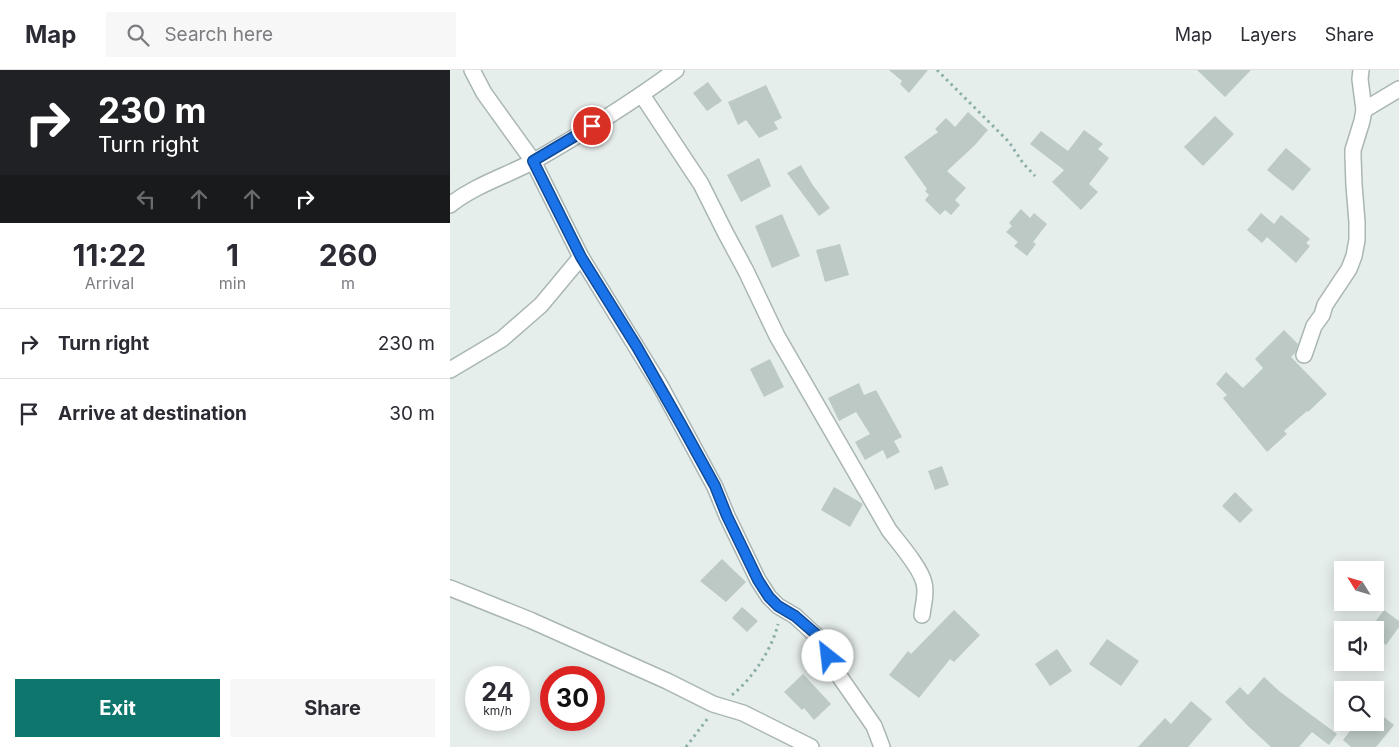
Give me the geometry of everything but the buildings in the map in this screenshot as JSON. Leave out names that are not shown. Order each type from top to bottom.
[{"type":"street","points":[[472,70],[484,93],[533,161],[581,257],[661,387],[715,486],[727,516],[758,580],[769,597],[778,606],[795,616],[820,639],[833,667],[870,720],[882,747]]},
{"type":"street","points":[[450,205],[463,195],[533,161],[642,94],[676,70]]},
{"type":"street","points":[[1304,356],[1314,326],[1322,315],[1325,305],[1349,269],[1354,256],[1357,240],[1357,222],[1352,157],[1364,110],[1360,78],[1361,70]]},
{"type":"street","points":[[1364,110],[1399,89]]},
{"type":"street","points":[[642,94],[701,184],[777,336],[889,530],[911,558],[922,576],[925,594],[922,615]]},
{"type":"street","points":[[450,370],[502,339],[541,305],[581,257]]},
{"type":"street","points":[[450,588],[530,620],[718,706],[743,713],[794,742],[811,747]]},
{"type":"path","points":[[937,70],[1010,142],[1023,163],[1035,176]]},
{"type":"path","points":[[686,747],[718,706],[738,690],[768,652],[775,637],[778,623],[778,606]]},
{"type":"route","points":[[592,126],[533,161],[581,257],[661,387],[715,486],[727,516],[758,580],[769,597],[778,606],[795,616],[817,635],[828,656]]}]
